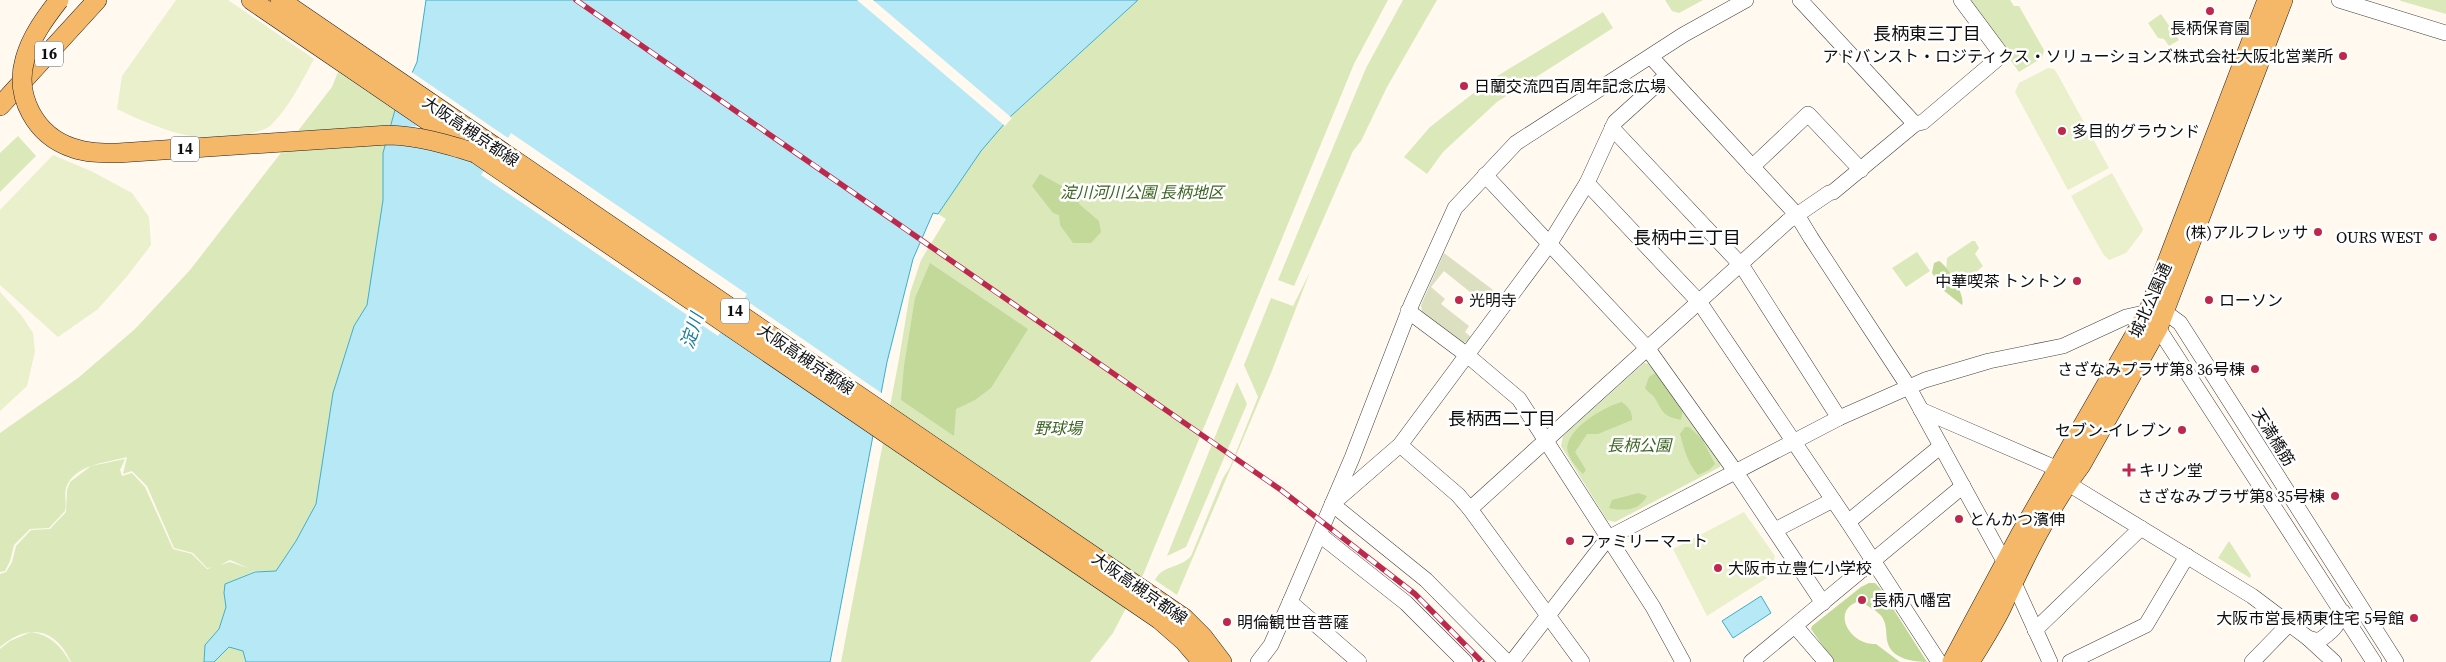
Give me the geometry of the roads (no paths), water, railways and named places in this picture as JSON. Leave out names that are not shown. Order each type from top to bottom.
[{"type":"main road","name":"大阪高槻京都線","points":[[59,0],[43,22],[28,49],[23,68],[22,88],[28,108],[38,124],[51,137],[72,148],[118,154],[389,135],[429,139],[475,153]]},
{"type":"main road","name":"16","points":[[0,90],[82,0]]},
{"type":"main road","name":"16","points":[[0,106],[97,0]]},
{"type":"main road","name":"大阪高槻京都線","points":[[251,0],[1160,620],[1185,630]]},
{"type":"main road","name":"大阪高槻京都線","points":[[280,0],[1185,630],[1213,658]]},
{"type":"main road","name":"城北公園通","points":[[1970,662],[2000,610],[2062,476],[2081,465],[2143,355],[2267,0]]},
{"type":"main road","name":"城北公園通","points":[[1952,662],[2005,563],[2062,476],[2157,317],[2283,0]]},
{"type":"street","points":[[1258,662],[1271,645],[1320,534],[1352,458],[1408,312],[1455,208],[1516,144],[1563,111],[1684,35],[1746,0]]},
{"type":"street","points":[[1800,0],[1915,124]]},
{"type":"street","points":[[1470,509],[1797,215],[1829,192],[1834,192],[1915,124],[1923,122],[2002,55],[1960,0]]},
{"type":"street","points":[[2339,0],[2446,33]]},
{"type":"street","points":[[1651,57],[1797,215],[1908,386],[2005,563],[2050,662]]},
{"type":"street","points":[[1332,504],[1400,445],[1550,243],[1587,183],[1615,122],[1667,75]]},
{"type":"street","points":[[1752,167],[1808,114],[1861,170]]},
{"type":"street","points":[[1612,128],[1742,266],[1839,418]]},
{"type":"street","points":[[1485,175],[1648,349],[1735,471],[1823,603]]},
{"type":"street","points":[[1587,183],[1700,303],[1848,522],[1939,662]]},
{"type":"street","points":[[1408,312],[1467,355],[1519,400],[1653,607],[1683,662]]},
{"type":"street","points":[[1512,662],[1608,538],[1839,418],[1908,386],[1989,361],[2063,346],[2126,317],[2157,317],[2177,358],[2374,662]]},
{"type":"street","name":"天満橋筋","points":[[2157,317],[2180,323],[2396,662]]},
{"type":"street","points":[[2143,355],[2150,347],[2161,345],[2177,358]]},
{"type":"street","points":[[1921,410],[2062,476],[2141,528],[2252,596],[2308,638],[2334,662]]},
{"type":"street","points":[[1400,445],[1458,495],[1470,509],[1582,662]]},
{"type":"street","points":[[1848,522],[1941,446]]},
{"type":"street","points":[[1751,662],[1963,486]]},
{"type":"street","points":[[1775,530],[1833,500]]},
{"type":"street","points":[[1332,504],[1426,580],[1507,662]]},
{"type":"street","points":[[2035,630],[2141,528]]},
{"type":"street","points":[[1320,534],[1406,603],[1465,662]]},
{"type":"street","points":[[2070,662],[2146,625],[2187,556]]},
{"type":"street","points":[[1290,602],[1359,662]]},
{"type":"street","points":[[2308,638],[2318,641],[2333,630],[2343,612]]},
{"type":"street","points":[[2252,662],[2289,624]]},
{"type":"street","points":[[1795,626],[1826,662]]},
{"type":"water","name":"淀川","points":[[426,0],[1138,0],[1011,116],[981,151],[938,214],[933,213],[913,259],[887,362],[830,662],[246,662],[243,651],[229,647],[214,662],[204,662],[205,645],[219,629],[226,607],[225,584],[255,572],[276,571],[296,541],[316,504],[333,393],[354,326],[367,305],[383,200],[383,153],[395,110],[417,62]]},
{"type":"water","points":[[1761,596],[1771,613],[1733,638],[1722,621]]},
{"type":"railway","points":[[576,0],[1281,490],[1415,594],[1482,662]]},
{"type":"place","name":"長柄保育園","points":[[2210,11]]},
{"type":"place","name":"アドバンスト・ロジティクス・ソリューションズ株式会社大阪北営業所","points":[[2343,56]]},
{"type":"place","name":"日蘭交流四百周年記念広場","points":[[1464,86]]},
{"type":"place","name":"多目的グラウンド","points":[[2062,131]]},
{"type":"place","name":"(株)アルフレッサ","points":[[2318,232]]},
{"type":"place","name":"OURS WEST","points":[[2433,237]]},
{"type":"place","name":"中華喫茶 トントン","points":[[2077,281]]},
{"type":"place","name":"光明寺","points":[[1459,300]]},
{"type":"place","name":"ローソン","points":[[2209,300]]},
{"type":"place","name":"さざなみプラザ第8 36号棟","points":[[2255,369]]},
{"type":"place","name":"セブン-イレブン","points":[[2182,430]]},
{"type":"place","name":"キリン堂","points":[[2129,470]]},
{"type":"place","name":"さざなみプラザ第8 35号棟","points":[[2335,496]]},
{"type":"place","name":"とんかつ濱伸","points":[[1959,519]]},
{"type":"place","name":"ファミリーマート","points":[[1570,541]]},
{"type":"place","name":"大阪市立豊仁小学校","points":[[1718,568]]},
{"type":"place","name":"長柄八幡宮","points":[[1862,600]]},
{"type":"place","name":"大阪市営長柄東住宅 5号館","points":[[2414,618]]},
{"type":"place","name":"明倫観世音菩薩","points":[[1227,622]]},
{"type":"district","name":"長柄東三丁目","points":[[1927,34]]},
{"type":"district","name":"長柄中三丁目","points":[[1687,238]]},
{"type":"district","name":"長柄西二丁目","points":[[1502,419]]},
{"type":"park label","name":"淀川河川公園 長柄地区","points":[[1142,192]]},
{"type":"park label","name":"野球場","points":[[1058,428]]},
{"type":"park label","name":"長柄公園","points":[[1639,445]]}]
